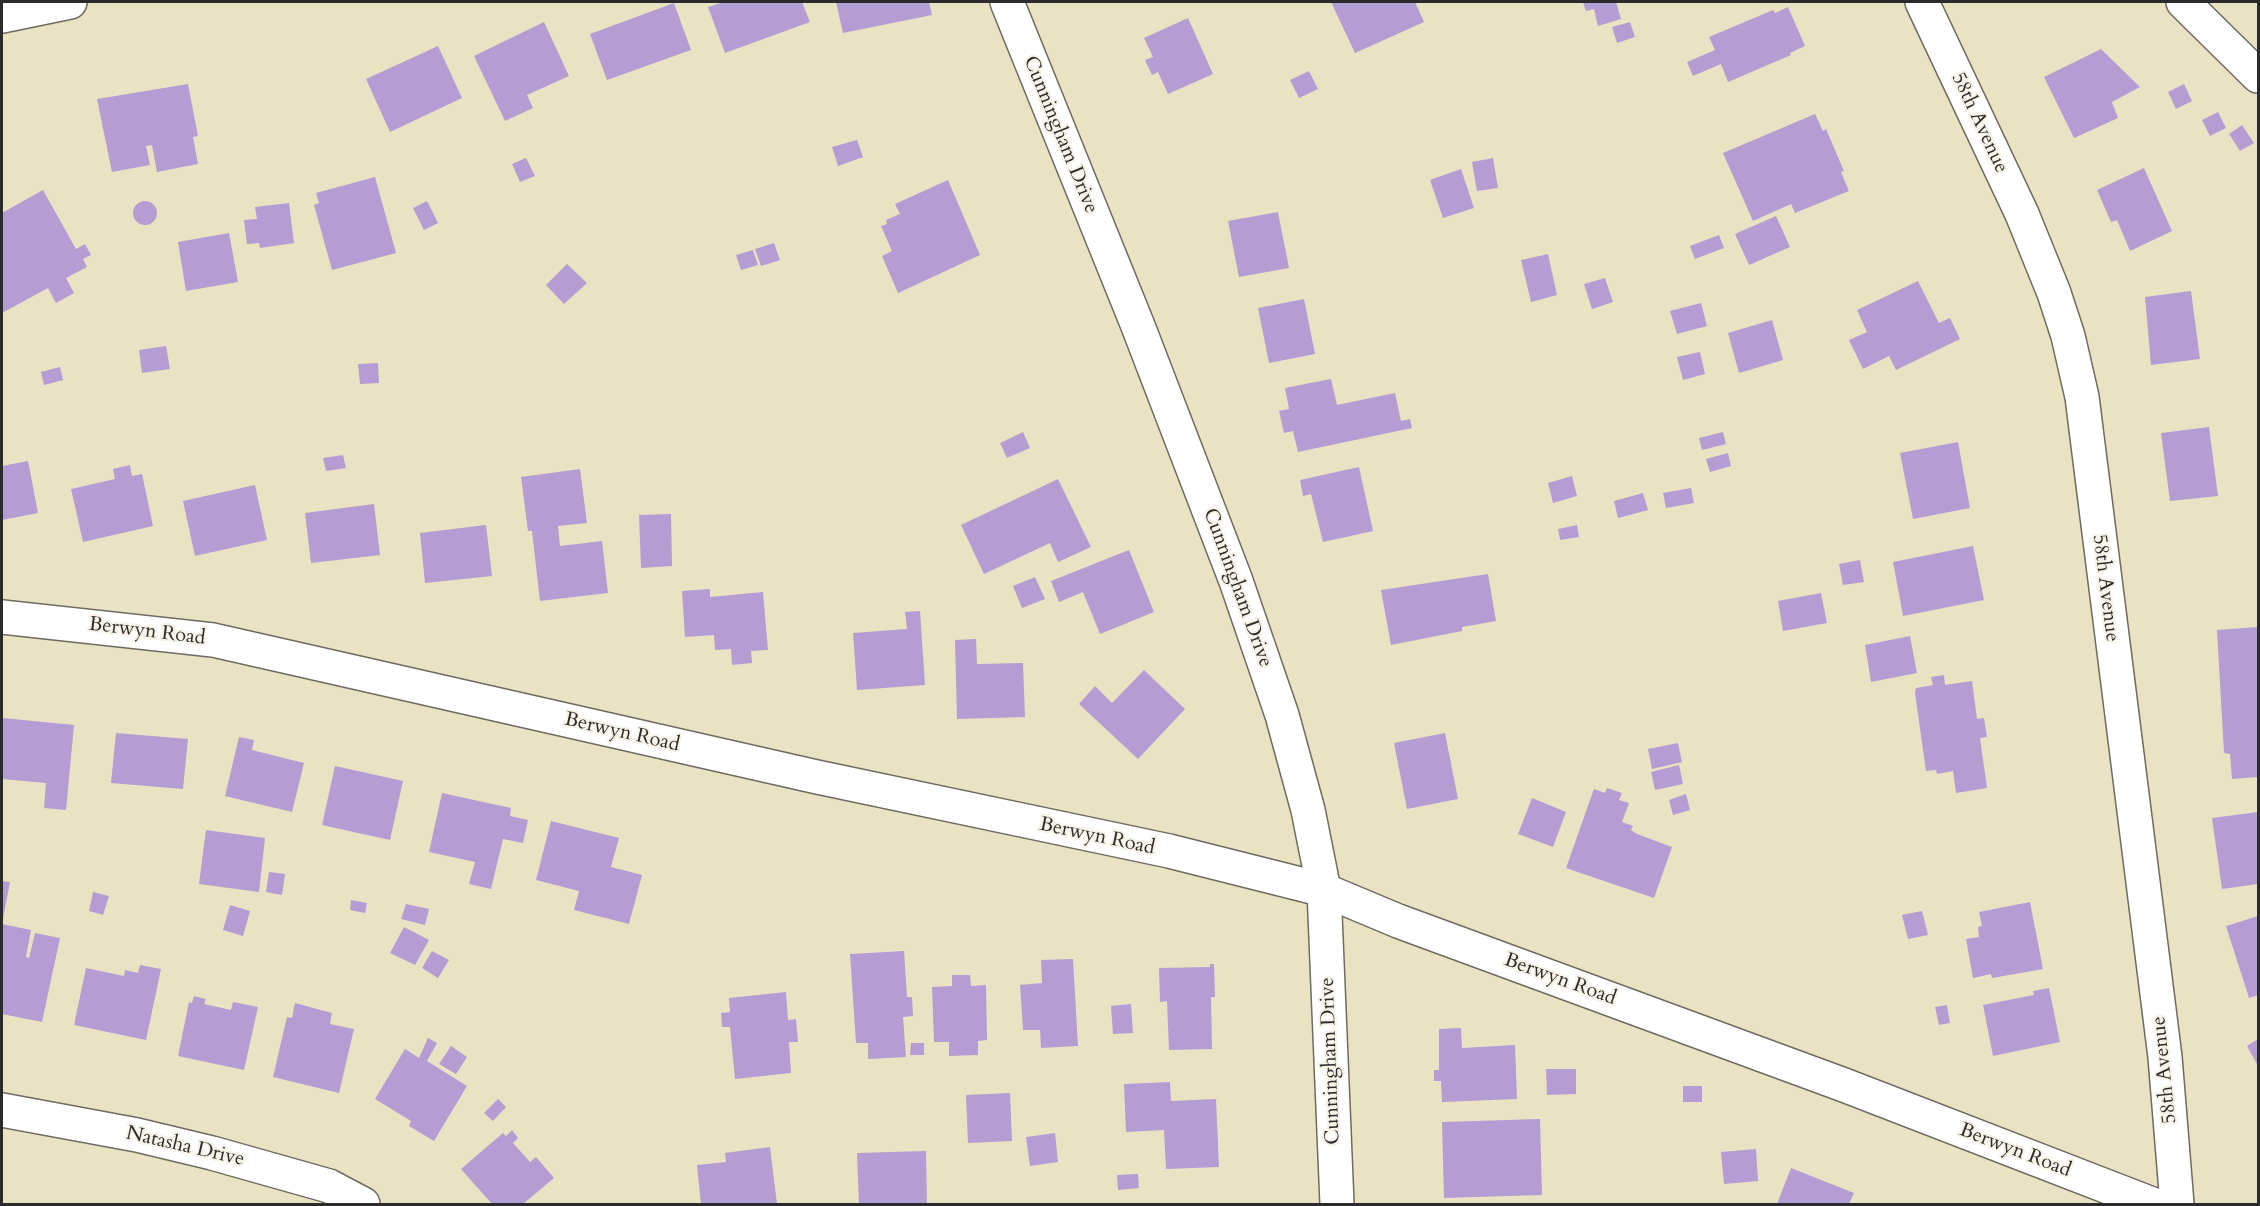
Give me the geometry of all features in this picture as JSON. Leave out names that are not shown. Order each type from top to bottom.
[{"type":"street","points":[[2,16],[70,2]]},
{"type":"street","name":"Cunningham Drive","points":[[1006,2],[1138,326],[1236,581],[1282,715],[1308,810],[1324,891],[1337,1204]]},
{"type":"street","name":"58th Avenue","points":[[1922,2],[2022,214],[2054,293],[2068,336],[2082,397],[2164,1045],[2177,1204]]},
{"type":"street","points":[[2183,2],[2259,76]]},
{"type":"street","name":"Berwyn Road","points":[[2,617],[213,640],[828,779],[1169,851],[1324,891],[1398,921],[1844,1084],[2152,1204]]},
{"type":"street","name":"Natasha Drive","points":[[2,1110],[137,1135],[212,1153],[329,1186],[363,1204]]},
{"type":"building","points":[[724,2],[802,2],[810,22],[725,53],[708,7]]},
{"type":"building","points":[[836,2],[929,2],[932,15],[843,33]]},
{"type":"building","points":[[1331,2],[1415,2],[1424,22],[1355,53]]},
{"type":"building","points":[[1583,2],[1616,2],[1621,19],[1598,26],[1594,9],[1586,11]]},
{"type":"building","points":[[674,3],[691,50],[607,80],[590,34]]},
{"type":"building","points":[[1788,7],[1805,46],[1790,53],[1791,55],[1728,82],[1721,64],[1693,76],[1687,62],[1715,50],[1709,37],[1773,10],[1775,13]]},
{"type":"building","points":[[1188,18],[1213,74],[1168,94],[1158,72],[1152,75],[1145,60],[1153,57],[1144,38]]},
{"type":"building","points":[[544,22],[569,76],[527,95],[533,108],[505,121],[474,56]]},
{"type":"building","points":[[1630,22],[1635,37],[1617,43],[1612,27]]},
{"type":"building","points":[[438,46],[462,98],[390,132],[366,79]]},
{"type":"building","points":[[2101,49],[2140,87],[2112,102],[2118,118],[2074,138],[2044,77]]},
{"type":"building","points":[[1309,71],[1318,89],[1299,98],[1290,80]]},
{"type":"building","points":[[188,84],[198,136],[193,137],[198,164],[157,172],[152,145],[146,146],[150,165],[112,172],[97,99]]},
{"type":"building","points":[[2184,84],[2192,101],[2176,109],[2168,92]]},
{"type":"building","points":[[2218,112],[2226,128],[2210,136],[2202,120]]},
{"type":"building","points":[[1815,114],[1823,131],[1826,129],[1844,171],[1841,172],[1849,191],[1795,213],[1791,204],[1753,221],[1723,153]]},
{"type":"building","points":[[2242,125],[2254,143],[2240,151],[2229,134]]},
{"type":"building","points":[[857,140],[863,157],[838,166],[832,147]]},
{"type":"building","points":[[526,158],[535,176],[520,182],[512,164]]},
{"type":"building","points":[[1493,158],[1498,188],[1477,191],[1472,162]]},
{"type":"building","points":[[2144,168],[2172,231],[2130,251],[2117,220],[2111,222],[2097,190]]},
{"type":"building","points":[[1461,169],[1474,208],[1443,218],[1430,180]]},
{"type":"building","points":[[375,177],[396,253],[332,270],[314,205],[319,203],[316,193]]},
{"type":"building","points":[[948,180],[980,255],[898,293],[882,256],[892,251],[881,226],[887,224],[886,220],[900,214],[895,204]]},
{"type":"building","points":[[43,190],[76,249],[85,244],[91,255],[83,259],[87,267],[66,278],[74,293],[56,303],[48,288],[2,313],[2,213]]},
{"type":"building","points":[[145,201],[150,202],[156,208],[156,218],[150,224],[145,225],[140,224],[134,218],[133,213],[134,208],[140,202]]},
{"type":"building","points":[[427,201],[438,223],[424,230],[413,208]]},
{"type":"building","points":[[289,203],[294,243],[260,248],[259,243],[247,244],[244,220],[257,219],[255,207]]},
{"type":"building","points":[[1278,212],[1289,268],[1239,277],[1228,221]]},
{"type":"building","points":[[1776,216],[1790,247],[1749,265],[1735,234]]},
{"type":"building","points":[[229,233],[238,282],[186,291],[178,242]]},
{"type":"building","points":[[1719,235],[1724,248],[1695,259],[1690,246]]},
{"type":"building","points":[[774,243],[780,260],[761,266],[755,249]]},
{"type":"building","points":[[753,250],[758,265],[741,270],[736,255]]},
{"type":"building","points":[[1548,254],[1557,295],[1531,302],[1521,260]]},
{"type":"building","points":[[567,264],[587,283],[564,304],[546,285]]},
{"type":"building","points":[[1605,278],[1613,302],[1592,309],[1584,284]]},
{"type":"building","points":[[1918,281],[1939,323],[1950,318],[1960,339],[1896,370],[1889,356],[1863,369],[1849,340],[1867,332],[1857,310]]},
{"type":"building","points":[[2191,291],[2200,359],[2151,365],[2145,297]]},
{"type":"building","points":[[1304,299],[1315,354],[1269,363],[1258,308]]},
{"type":"building","points":[[1701,303],[1707,326],[1677,334],[1670,311]]},
{"type":"building","points":[[1772,320],[1783,360],[1739,373],[1728,333]]},
{"type":"building","points":[[166,346],[170,369],[142,373],[139,350]]},
{"type":"building","points":[[1700,352],[1705,374],[1683,380],[1677,357]]},
{"type":"building","points":[[378,363],[379,383],[360,384],[358,364]]},
{"type":"building","points":[[60,367],[63,380],[44,385],[41,372]]},
{"type":"building","points":[[1331,379],[1337,405],[1395,393],[1401,421],[1410,419],[1412,428],[1298,452],[1293,431],[1284,433],[1279,411],[1289,409],[1285,388]]},
{"type":"building","points":[[2209,427],[2218,496],[2170,501],[2161,433]]},
{"type":"building","points":[[1023,432],[1030,448],[1007,458],[1000,443]]},
{"type":"building","points":[[1723,432],[1726,444],[1702,450],[1699,438]]},
{"type":"building","points":[[1958,442],[1970,508],[1913,519],[1900,453]]},
{"type":"building","points":[[1728,453],[1731,466],[1710,472],[1706,459]]},
{"type":"building","points":[[343,455],[346,468],[326,471],[323,458]]},
{"type":"building","points":[[28,461],[38,513],[2,520],[2,466]]},
{"type":"building","points":[[130,465],[132,476],[142,474],[153,526],[83,542],[71,489],[115,479],[113,469]]},
{"type":"building","points":[[1359,467],[1373,531],[1323,542],[1311,494],[1303,496],[1300,480]]},
{"type":"building","points":[[580,469],[587,523],[558,526],[560,546],[602,541],[608,593],[540,601],[532,531],[528,531],[521,477]]},
{"type":"building","points":[[1572,476],[1577,496],[1553,503],[1548,483]]},
{"type":"building","points":[[1058,479],[1091,547],[1058,562],[1050,543],[984,574],[961,525]]},
{"type":"building","points":[[255,485],[267,540],[195,556],[183,501]]},
{"type":"building","points":[[1691,488],[1694,503],[1666,508],[1663,493]]},
{"type":"building","points":[[1643,493],[1648,510],[1618,518],[1614,501]]},
{"type":"building","points":[[374,504],[380,555],[311,563],[305,513]]},
{"type":"building","points":[[671,514],[672,566],[641,568],[639,515]]},
{"type":"building","points":[[486,525],[492,576],[425,583],[420,533]]},
{"type":"building","points":[[1577,525],[1579,537],[1560,540],[1558,529]]},
{"type":"building","points":[[1973,546],[1984,600],[1903,616],[1893,562]]},
{"type":"building","points":[[1129,550],[1154,612],[1100,634],[1083,592],[1059,602],[1051,581]]},
{"type":"building","points":[[1860,560],[1864,582],[1843,585],[1839,564]]},
{"type":"building","points":[[1488,574],[1496,621],[1462,627],[1462,631],[1391,645],[1381,590]]},
{"type":"building","points":[[1035,577],[1045,599],[1022,608],[1013,586]]},
{"type":"building","points":[[710,589],[710,597],[763,592],[768,650],[751,651],[752,663],[732,665],[731,649],[715,650],[714,635],[685,637],[682,591]]},
{"type":"building","points":[[1821,593],[1827,623],[1783,631],[1778,601]]},
{"type":"building","points":[[920,611],[925,685],[857,690],[853,633],[907,629],[905,612]]},
{"type":"building","points":[[2258,627],[2258,777],[2232,779],[2230,754],[2224,753],[2217,630]]},
{"type":"building","points":[[1910,636],[1917,673],[1871,682],[1865,645]]},
{"type":"building","points":[[976,639],[977,664],[1023,663],[1025,717],[957,719],[955,640]]},
{"type":"building","points":[[1144,670],[1185,709],[1138,759],[1079,704],[1095,686],[1112,703]]},
{"type":"building","points":[[1944,675],[1945,685],[1972,681],[1977,719],[1984,718],[1987,737],[1980,738],[1987,788],[1956,793],[1953,771],[1937,774],[1936,770],[1926,771],[1915,693],[1916,688],[1933,685],[1931,677]]},
{"type":"building","points":[[3,718],[74,725],[66,810],[44,808],[46,783],[2,779]]},
{"type":"building","points":[[116,733],[188,739],[183,789],[111,783]]},
{"type":"building","points":[[1445,733],[1458,799],[1407,809],[1394,743]]},
{"type":"building","points":[[239,737],[254,740],[252,750],[304,763],[292,812],[225,796]]},
{"type":"building","points":[[1678,743],[1682,762],[1652,769],[1648,749]]},
{"type":"building","points":[[1679,765],[1683,784],[1655,790],[1651,772]]},
{"type":"building","points":[[335,766],[403,781],[390,840],[322,825]]},
{"type":"building","points":[[1607,788],[1622,793],[1619,800],[1629,803],[1622,822],[1633,826],[1631,830],[1637,834],[1672,847],[1654,898],[1566,868],[1594,789],[1605,793]]},
{"type":"building","points":[[442,793],[511,808],[510,816],[528,820],[523,843],[503,839],[491,889],[469,884],[475,862],[429,852]]},
{"type":"building","points":[[1686,794],[1690,810],[1673,815],[1669,800]]},
{"type":"building","points":[[1532,798],[1566,812],[1553,847],[1518,834]]},
{"type":"building","points":[[2258,812],[2258,884],[2222,889],[2212,818]]},
{"type":"building","points":[[551,821],[619,838],[611,867],[642,875],[629,924],[574,910],[579,891],[536,880]]},
{"type":"building","points":[[206,830],[265,838],[259,892],[199,884]]},
{"type":"building","points":[[269,872],[285,874],[282,895],[266,892]]},
{"type":"building","points":[[2,881],[10,882],[3,919],[2,919]]},
{"type":"building","points":[[93,892],[109,896],[103,915],[89,911]]},
{"type":"building","points":[[351,900],[367,903],[365,913],[350,910]]},
{"type":"building","points":[[2030,902],[2043,969],[1992,978],[1991,974],[1973,978],[1966,939],[1979,937],[1978,927],[1982,926],[1979,912]]},
{"type":"building","points":[[406,904],[429,909],[425,925],[401,919]]},
{"type":"building","points":[[230,905],[250,911],[243,936],[223,930]]},
{"type":"building","points":[[1922,911],[1928,935],[1908,939],[1902,915]]},
{"type":"building","points":[[2258,916],[2258,995],[2249,998],[2226,926]]},
{"type":"building","points":[[2,924],[31,930],[26,957],[29,958],[35,933],[60,938],[42,1022],[2,1014]]},
{"type":"building","points":[[404,927],[429,940],[415,965],[390,953]]},
{"type":"building","points":[[432,951],[449,960],[438,978],[422,968]]},
{"type":"building","points":[[904,951],[907,997],[912,997],[913,1016],[903,1017],[906,1057],[868,1059],[868,1043],[856,1043],[850,954]]},
{"type":"building","points":[[1073,959],[1078,1046],[1041,1048],[1040,1030],[1023,1030],[1020,985],[1042,983],[1041,960]]},
{"type":"building","points":[[1210,964],[1214,964],[1215,997],[1211,997],[1212,1049],[1169,1050],[1167,1001],[1160,1002],[1159,968],[1210,967]]},
{"type":"building","points":[[140,965],[161,969],[146,1040],[74,1025],[86,968],[124,976],[125,970],[138,973]]},
{"type":"building","points":[[952,975],[970,975],[971,986],[986,985],[987,1040],[978,1041],[978,1055],[949,1056],[949,1042],[934,1042],[932,987],[952,986]]},
{"type":"building","points":[[2049,988],[2060,1042],[1993,1056],[1983,1005],[2034,995],[2033,991]]},
{"type":"building","points":[[786,992],[788,1020],[796,1019],[798,1042],[789,1042],[791,1073],[735,1079],[730,1027],[722,1027],[721,1013],[730,1012],[729,998]]},
{"type":"building","points":[[194,996],[206,999],[204,1004],[231,1010],[233,1002],[258,1007],[244,1070],[178,1056],[189,1002],[192,1003]]},
{"type":"building","points":[[295,1003],[332,1013],[330,1024],[354,1029],[339,1093],[273,1077],[287,1017],[292,1018]]},
{"type":"building","points":[[1131,1004],[1133,1033],[1113,1034],[1111,1006]]},
{"type":"building","points":[[1947,1005],[1950,1023],[1939,1025],[1935,1007]]},
{"type":"building","points":[[1461,1028],[1462,1048],[1515,1045],[1517,1099],[1442,1102],[1441,1081],[1434,1081],[1434,1070],[1439,1070],[1439,1029]]},
{"type":"building","points":[[428,1038],[437,1043],[427,1061],[467,1086],[434,1141],[409,1126],[411,1121],[375,1099],[405,1049],[419,1058]]},
{"type":"building","points":[[2258,1039],[2258,1066],[2247,1046]]},
{"type":"building","points":[[911,1043],[924,1043],[924,1055],[910,1055]]},
{"type":"building","points":[[451,1046],[467,1057],[456,1074],[439,1064]]},
{"type":"building","points":[[1546,1069],[1576,1069],[1576,1094],[1547,1095]]},
{"type":"building","points":[[1170,1082],[1171,1101],[1216,1099],[1219,1167],[1166,1169],[1164,1130],[1126,1132],[1124,1084]]},
{"type":"building","points":[[1683,1086],[1702,1086],[1702,1102],[1683,1102]]},
{"type":"building","points":[[1010,1093],[1012,1141],[968,1143],[966,1095]]},
{"type":"building","points":[[498,1099],[506,1107],[493,1121],[484,1113]]},
{"type":"building","points":[[1540,1119],[1542,1195],[1444,1198],[1442,1122]]},
{"type":"building","points":[[512,1130],[518,1138],[513,1143],[530,1162],[536,1157],[554,1178],[523,1204],[492,1204],[461,1169],[503,1133],[506,1136]]},
{"type":"building","points":[[1055,1133],[1058,1162],[1030,1166],[1026,1137]]},
{"type":"building","points":[[770,1147],[777,1204],[701,1204],[697,1165],[726,1162],[725,1153]]},
{"type":"building","points":[[1756,1149],[1758,1181],[1724,1184],[1721,1152]]},
{"type":"building","points":[[926,1151],[927,1204],[859,1204],[857,1153]]},
{"type":"building","points":[[1791,1168],[1854,1193],[1849,1204],[1777,1204]]},
{"type":"building","points":[[1138,1174],[1139,1188],[1118,1190],[1117,1175]]}]
